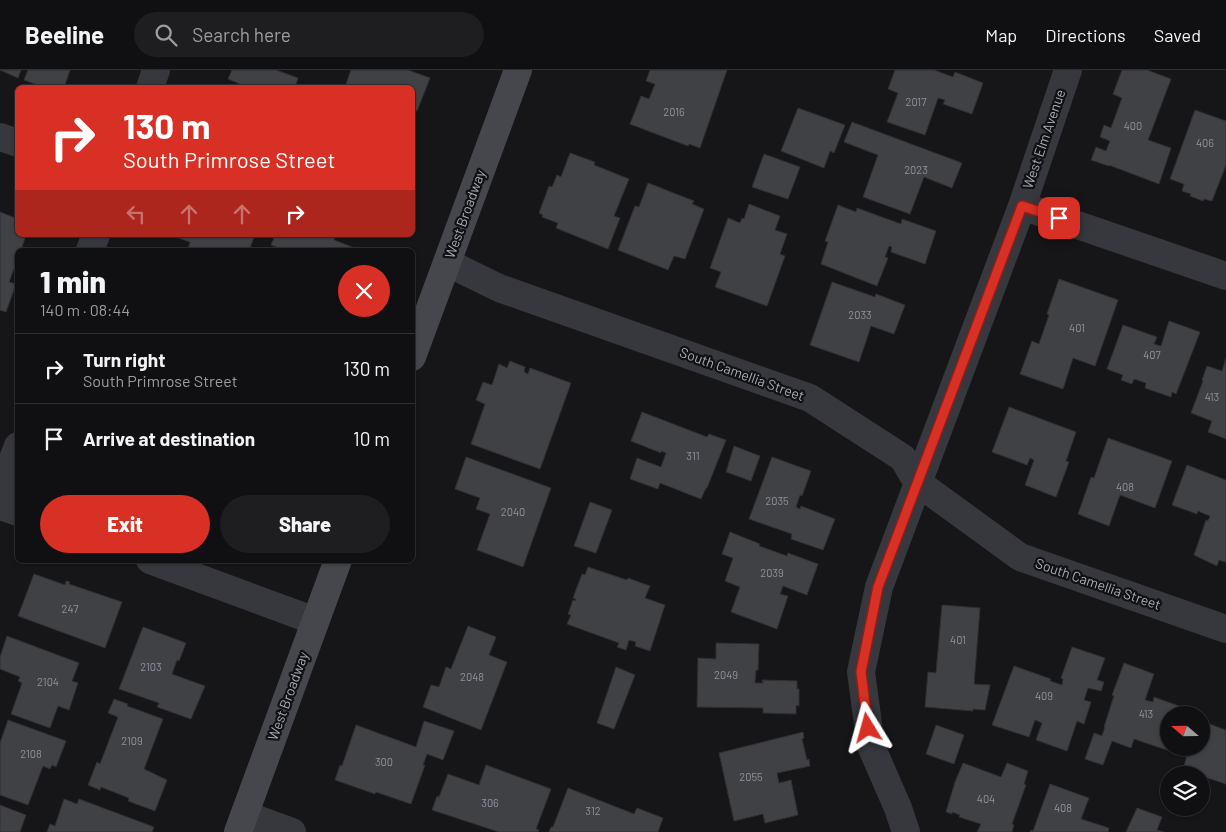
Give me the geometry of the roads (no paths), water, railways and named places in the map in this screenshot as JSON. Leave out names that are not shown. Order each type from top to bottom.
[{"type":"main road","name":"West Broadway","points":[[415,349],[518,70]]},
{"type":"main road","name":"West Broadway","points":[[241,823],[337,563]]},
{"type":"street","points":[[151,85],[156,70]]},
{"type":"street","name":"West Elm Avenue","points":[[906,832],[898,808],[871,746],[861,672],[878,587],[1022,206],[1068,70]]},
{"type":"street","points":[[0,137],[15,142]]},
{"type":"street","points":[[1022,206],[1226,276]]},
{"type":"street","name":"South Camellia Street","points":[[448,262],[499,288],[810,398],[903,458],[917,482],[1020,558],[1226,629]]},
{"type":"street","points":[[0,493],[15,454]]},
{"type":"street","points":[[0,506],[15,511]]},
{"type":"street","points":[[158,563],[315,621]]},
{"type":"street","points":[[241,823],[292,832]]}]
